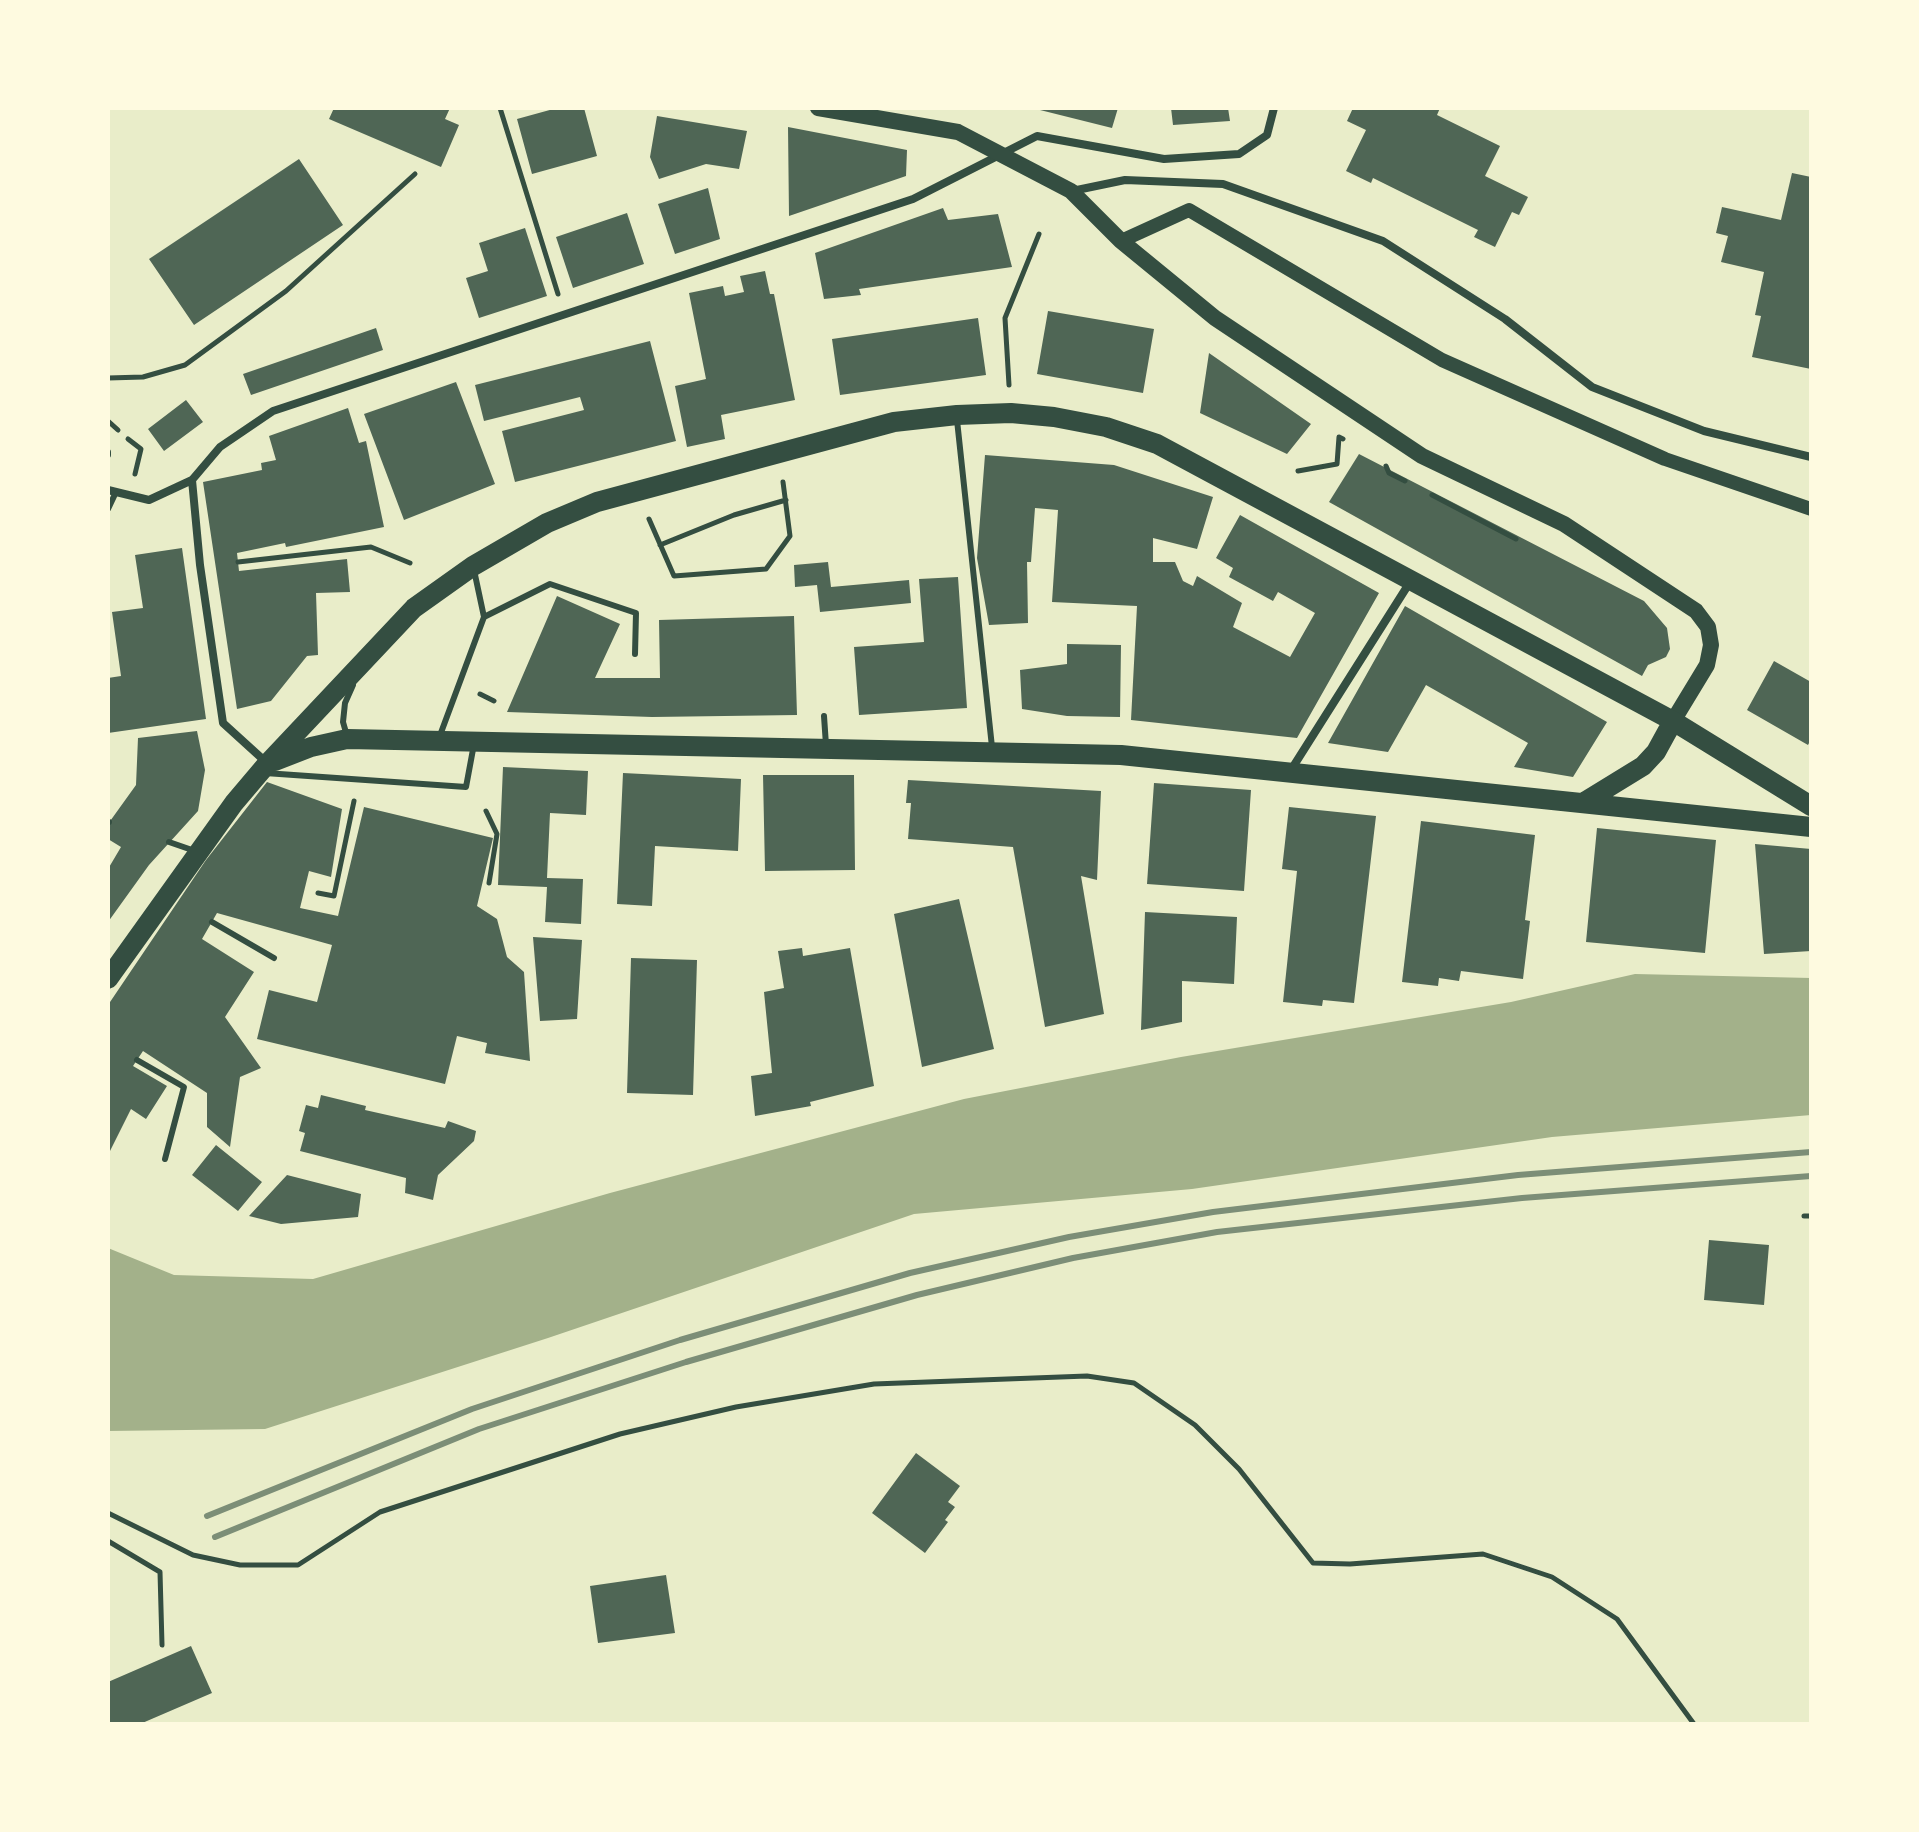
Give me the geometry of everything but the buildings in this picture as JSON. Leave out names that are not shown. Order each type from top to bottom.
[{"type":"main road","points":[[818,108],[958,132],[1071,191],[1121,241],[1215,318],[1422,456],[1564,524],[1696,611],[1708,627],[1711,645],[1707,665],[1656,752],[1643,766],[1586,801]]},
{"type":"main road","points":[[108,979],[172,899],[198,852],[264,768],[414,608],[473,566],[547,523],[597,502],[894,422],[957,415],[1011,413],[1054,417],[1106,427],[1157,444],[1673,721],[1811,806]]},
{"type":"main road","points":[[264,768],[311,747],[347,739],[1121,755],[1586,801],[1811,827]]},
{"type":"street","points":[[112,491],[149,500],[192,480],[220,447],[273,411],[913,199],[1037,136],[1164,159],[1239,154],[1267,135],[1274,108]]},
{"type":"street","points":[[1071,191],[1125,180],[1223,184],[1383,241],[1505,319],[1592,387],[1704,431],[1811,457]]},
{"type":"street","points":[[1121,241],[1189,210],[1442,360],[1665,459],[1811,509]]},
{"type":"street","points":[[192,480],[223,723],[264,768]]},
{"type":"street","points":[[1289,773],[1410,581]]},
{"type":"lane","points":[[957,415],[993,751]]},
{"type":"lane","points":[[108,509],[112,491]]},
{"type":"lane","points":[[438,741],[484,617],[473,566]]},
{"type":"lane","points":[[484,617],[550,584],[636,613],[635,654]]},
{"type":"lane","points":[[347,739],[343,722],[345,703],[362,663]]},
{"type":"lane","points":[[824,716],[826,749]]},
{"type":"lane","points":[[264,768],[466,787],[474,744]]},
{"type":"lane","points":[[169,842],[198,852]]},
{"type":"lane","points":[[212,922],[274,958]]},
{"type":"lane","points":[[137,1060],[184,1087],[165,1159]]},
{"type":"path","points":[[500,108],[562,308]]},
{"type":"path","points":[[108,378],[143,377],[185,365],[286,291],[415,174]]},
{"type":"path","points":[[1009,390],[1005,318],[1039,234]]},
{"type":"path","points":[[1298,471],[1337,464],[1339,437]]},
{"type":"path","points":[[647,514],[674,576],[766,569],[790,536],[782,472]]},
{"type":"path","points":[[1389,473],[1417,487]]},
{"type":"path","points":[[1431,495],[1516,539]]},
{"type":"path","points":[[660,545],[734,515],[786,500]]},
{"type":"path","points":[[238,562],[371,547],[410,563]]},
{"type":"path","points":[[318,893],[334,896],[354,800]]},
{"type":"path","points":[[486,811],[497,834],[489,883]]},
{"type":"path","points":[[108,1513],[193,1555],[240,1565],[298,1565],[380,1512],[620,1434],[736,1407],[874,1384],[1087,1376],[1134,1383],[1195,1425],[1239,1469],[1313,1563],[1350,1564],[1483,1554],[1552,1577],[1617,1619],[1694,1724]]},
{"type":"path","points":[[108,1541],[160,1572],[162,1645]]},
{"type":"shaded area","points":[[1635,974],[1811,978],[1811,1115],[1552,1137],[1192,1189],[914,1214],[548,1338],[265,1429],[108,1431],[108,1248],[174,1275],[313,1279],[610,1193],[964,1099],[1181,1057],[1511,1002]]},
{"type":"railway","points":[[207,1516],[472,1409],[680,1340],[910,1273],[1069,1237],[1213,1212],[1518,1175],[1811,1152]]},
{"type":"railway","points":[[215,1537],[479,1429],[686,1362],[917,1295],[1073,1258],[1217,1232],[1522,1198],[1811,1176]]}]
